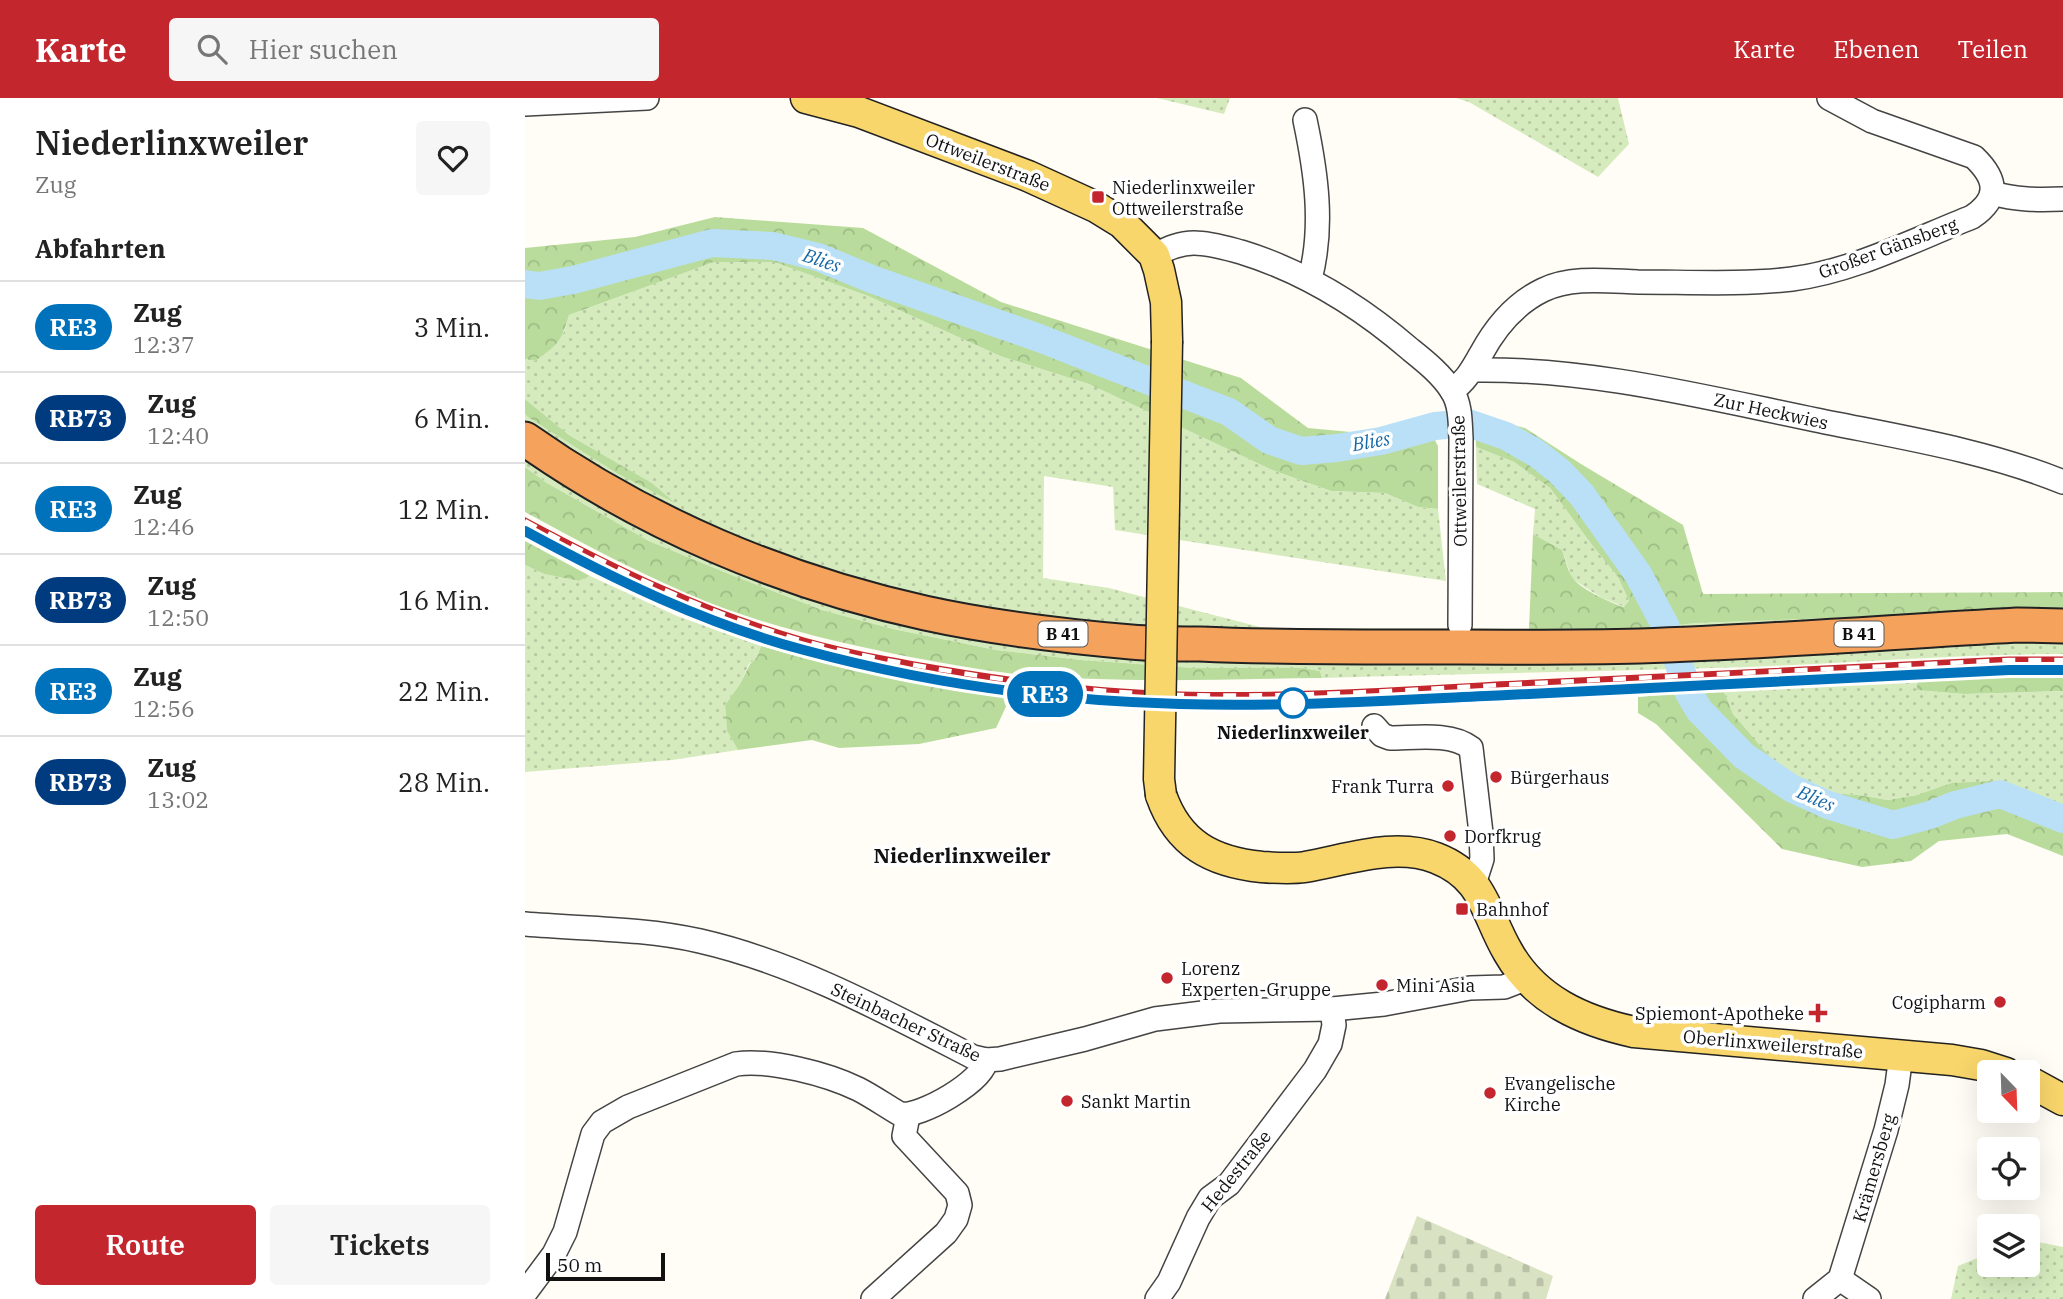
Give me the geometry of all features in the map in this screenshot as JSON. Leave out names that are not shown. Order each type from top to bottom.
[{"type":"highway","name":"B 41","points":[[525,439],[622,499],[691,535],[776,569],[853,594],[926,613],[1018,629],[1134,642],[1267,647],[1518,648],[1642,646],[2017,625],[2063,626]]},
{"type":"main road","name":"Ottweilerstraße","points":[[806,98],[859,105],[1028,176],[1122,222],[1154,255],[1166,302],[1167,341],[1159,779],[1166,808],[1183,834],[1212,856],[1240,865],[1277,868],[1301,867],[1388,852],[1412,852],[1436,858],[1458,870],[1473,884]]},
{"type":"main road","name":"Oberlinxweilerstraße","points":[[1473,884],[1486,902],[1507,952],[1525,976],[1547,998],[1565,1009],[1609,1027],[1634,1032],[1901,1055],[1977,1064]]},
{"type":"main road","points":[[2041,1088],[2063,1100]]},
{"type":"street","points":[[525,104],[647,98]]},
{"type":"street","points":[[1829,98],[1872,121],[1974,157],[1986,169],[1992,193],[2041,201],[2063,199]]},
{"type":"street","points":[[1305,120],[1317,181],[1316,257],[1310,279]]},
{"type":"street","name":"Großer Gänsberg","points":[[1455,401],[1463,383],[1474,370],[1501,323],[1543,289],[1587,281],[1793,279],[1834,270],[1972,217],[1984,209],[1992,193]]},
{"type":"street","name":"Ottweilerstraße","points":[[1154,255],[1176,245],[1197,243],[1224,247],[1262,258],[1310,279],[1346,300],[1434,370],[1455,401],[1461,438],[1460,625]]},
{"type":"street","name":"Zur Heckwies","points":[[1474,370],[1500,369],[1574,376],[1662,389],[1965,451],[2030,469],[2063,482]]},
{"type":"street","points":[[1374,726],[1382,735],[1390,738],[1444,738],[1465,743],[1471,748],[1482,859],[1473,884]]},
{"type":"street","name":"Steinbacher Straße","points":[[525,924],[668,935],[702,942],[778,965],[844,992],[973,1057],[986,1060],[1085,1039],[1155,1019],[1219,1012],[1332,1009],[1404,1001],[1471,988],[1504,986],[1525,976]]},
{"type":"street","name":"Hedestraße","points":[[1157,1299],[1169,1282],[1210,1198],[1229,1184],[1315,1070],[1329,1044],[1334,1025],[1332,1009]]},
{"type":"street","name":"Krämersberg","points":[[1840,1279],[1886,1130],[1901,1055]]},
{"type":"street","points":[[906,1126],[925,1110],[974,1080],[986,1067],[986,1060]]},
{"type":"street","points":[[525,1293],[554,1254],[565,1232],[593,1134],[602,1122],[628,1107],[736,1064],[751,1062],[772,1063],[856,1088],[900,1114],[906,1126],[957,1193],[960,1205],[956,1219],[946,1233],[873,1299]]},
{"type":"street","points":[[1815,1299],[1840,1279],[1869,1299]]},
{"type":"green space","points":[[1157,98],[1230,98],[1224,114]]},
{"type":"green space","points":[[1456,98],[1618,98],[1629,144],[1598,177],[1469,102]]},
{"type":"green space","points":[[715,217],[863,228],[1001,302],[1241,378],[1308,428],[1372,434],[1413,421],[1430,431],[1438,446],[1438,509],[1418,507],[1385,493],[1331,491],[1272,470],[1089,384],[1000,356],[868,296],[774,262],[714,262],[569,315],[561,338],[553,347],[535,361],[525,359],[525,248],[635,237]]},
{"type":"green space","points":[[714,262],[774,262],[868,296],[1000,356],[1089,384],[1272,470],[1331,491],[1385,493],[1418,507],[1438,509],[1446,581],[1115,530],[1113,487],[1044,476],[1043,578],[1109,588],[1264,628],[1639,629],[1697,623],[2016,611],[2063,612],[2063,654],[1714,668],[1322,678],[1320,671],[1303,668],[1195,668],[1081,660],[996,650],[893,629],[822,610],[649,541],[547,483],[525,467],[525,414],[618,474],[672,501],[652,483],[569,435],[525,399],[525,359],[535,361],[564,332],[569,315]]},
{"type":"green space","points":[[525,399],[569,435],[652,483],[675,503],[618,474],[528,417],[525,414]]},
{"type":"green space","points":[[1475,415],[1525,428],[1683,525],[1703,594],[2063,592],[2063,612],[2016,611],[1697,623],[1639,629],[1529,629],[1533,534],[1562,550],[1570,574],[1581,586],[1624,607],[1629,601],[1618,577],[1550,488],[1514,462],[1476,447]]},
{"type":"green space","points":[[1476,447],[1514,462],[1550,488],[1618,577],[1629,601],[1625,607],[1602,598],[1572,579],[1562,550],[1533,534],[1535,509],[1477,484]]},
{"type":"green space","points":[[525,467],[547,483],[649,541],[822,610],[893,629],[996,650],[1081,660],[1195,668],[1303,668],[1320,671],[1322,678],[1130,680],[1015,674],[910,657],[796,631],[740,614],[686,593],[525,512]]},
{"type":"green space","points":[[525,541],[590,576],[579,581],[544,574],[525,565]]},
{"type":"green space","points":[[525,565],[544,574],[579,581],[590,576],[677,616],[761,646],[757,657],[749,664],[740,684],[725,705],[727,731],[738,750],[672,760],[525,772]]},
{"type":"green space","points":[[761,646],[854,670],[1010,698],[996,728],[919,744],[839,748],[812,740],[738,750],[727,731],[725,705],[757,657]]},
{"type":"green space","points":[[2063,675],[2063,691],[1964,694],[1916,690],[1918,680]]},
{"type":"green space","points":[[1918,680],[1916,690],[1964,694],[2063,691],[2063,807],[1996,781],[1888,800],[1818,792],[1777,765],[1733,714],[1723,689]]},
{"type":"green space","points":[[1723,689],[1733,714],[1777,765],[1818,792],[1888,800],[1917,795],[1952,783],[1996,781],[2063,807],[2063,856],[2007,834],[1939,841],[1911,861],[1862,867],[1782,849],[1656,724],[1638,713],[1638,697]]},
{"type":"green space","points":[[1417,1216],[1553,1276],[1546,1299],[1385,1299]]},
{"type":"green space","points":[[2040,1242],[2063,1247],[2063,1299],[1951,1299],[1958,1266],[1977,1258],[1977,1277],[2040,1277]]},
{"type":"waterway","name":"Blies","points":[[525,284],[539,286],[573,280],[712,243],[773,246],[818,257],[874,280],[1039,338],[1229,412],[1269,440],[1301,451],[1381,441],[1435,426],[1468,423],[1506,436],[1536,453],[1559,471],[1582,495],[1638,574],[1665,625],[1689,693],[1699,710],[1744,756],[1791,788],[1828,805],[1893,825],[2000,794],[2063,819]]},
{"type":"railway","points":[[525,521],[661,589],[731,617],[804,641],[865,656],[947,671],[1100,690],[1225,696],[1314,694],[2009,660],[2063,660]]},
{"type":"railway","points":[[1535,694],[1727,684]]},
{"type":"train","name":"RE3","points":[[525,531],[593,568],[681,608],[735,629],[803,650],[868,666],[935,678],[1080,698],[1183,704],[1333,702],[2009,670],[2063,670]]},
{"type":"place","name":"Niederlinxweiler Ottweilerstraße","points":[[1098,197]]},
{"type":"place","name":"Niederlinxweiler","points":[[1293,703]]},
{"type":"place","name":"Bürgerhaus","points":[[1496,777]]},
{"type":"place","name":"Frank Turra","points":[[1448,786]]},
{"type":"place","name":"Dorfkrug","points":[[1450,836]]},
{"type":"place","name":"Bahnhof","points":[[1462,909]]},
{"type":"place","name":"Lorenz Experten-Gruppe","points":[[1167,978]]},
{"type":"place","name":"Mini Asia","points":[[1382,985]]},
{"type":"place","name":"Cogipharm","points":[[2000,1002]]},
{"type":"place","name":"Spiemont-Apotheke","points":[[1818,1013]]},
{"type":"place","name":"Evangelische Kirche","points":[[1490,1093]]},
{"type":"place","name":"Sankt Martin","points":[[1067,1101]]},
{"type":"district","name":"Niederlinxweiler","points":[[962,855]]}]
